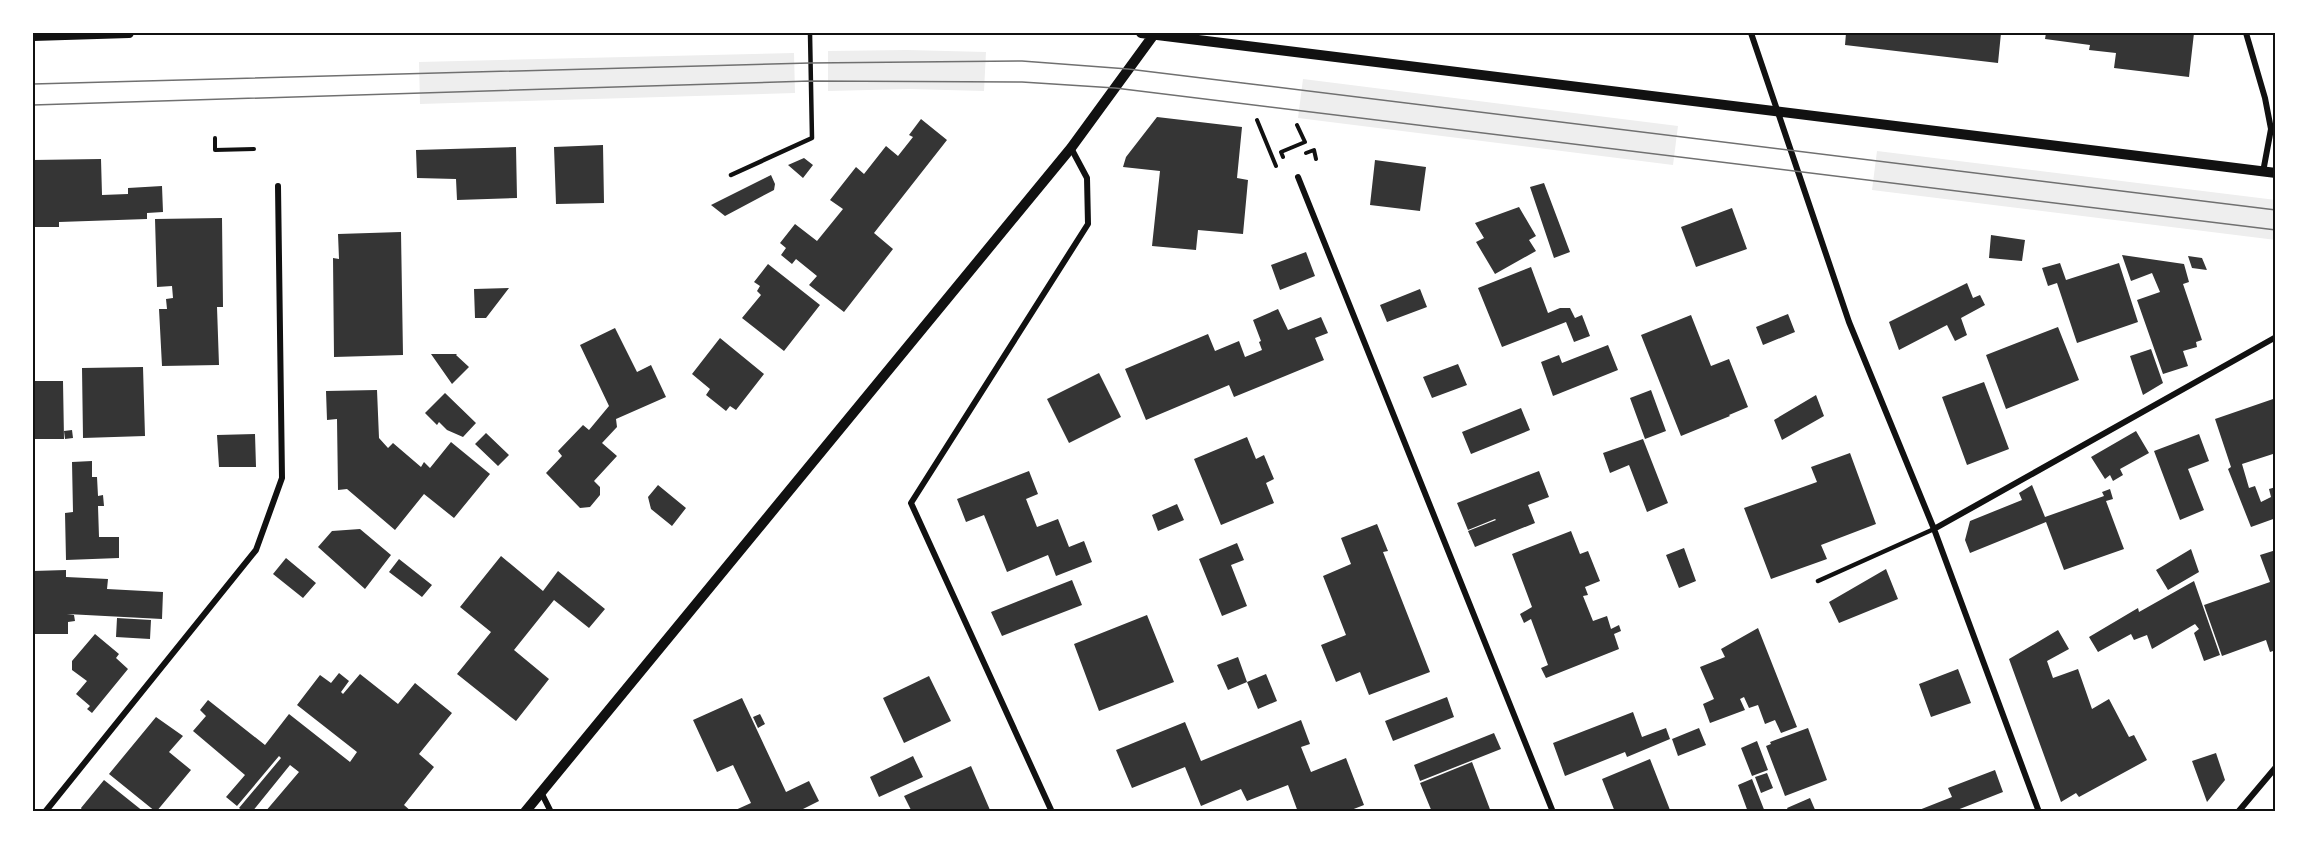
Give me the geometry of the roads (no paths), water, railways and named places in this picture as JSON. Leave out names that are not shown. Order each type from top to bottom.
[{"type":"street","points":[[33,36],[129,33]]},
{"type":"street","points":[[1141,33],[2276,173]]},
{"type":"street","points":[[1751,33],[1849,322],[1934,529],[2039,812]]},
{"type":"street","points":[[2246,33],[2265,98],[2271,129],[2263,172]]},
{"type":"street","points":[[525,812],[1071,148],[1154,34]]},
{"type":"street","points":[[1052,812],[910,503],[1088,224],[1087,178],[1071,148]]},
{"type":"street","points":[[1298,177],[1553,812]]},
{"type":"street","points":[[48,810],[256,550],[260,540],[282,478],[278,186]]},
{"type":"street","points":[[1934,529],[2276,337]]},
{"type":"street","points":[[2238,812],[2276,767]]},
{"type":"street","points":[[541,792],[551,812]]},
{"type":"lane","points":[[731,175],[812,138],[810,33]]},
{"type":"lane","points":[[1818,581],[1934,529]]},
{"type":"tram line","points":[[33,84],[810,63],[1022,61],[1128,69],[2276,210]]},
{"type":"tram line","points":[[33,105],[810,81],[1022,82],[1115,88],[2276,230]]}]
